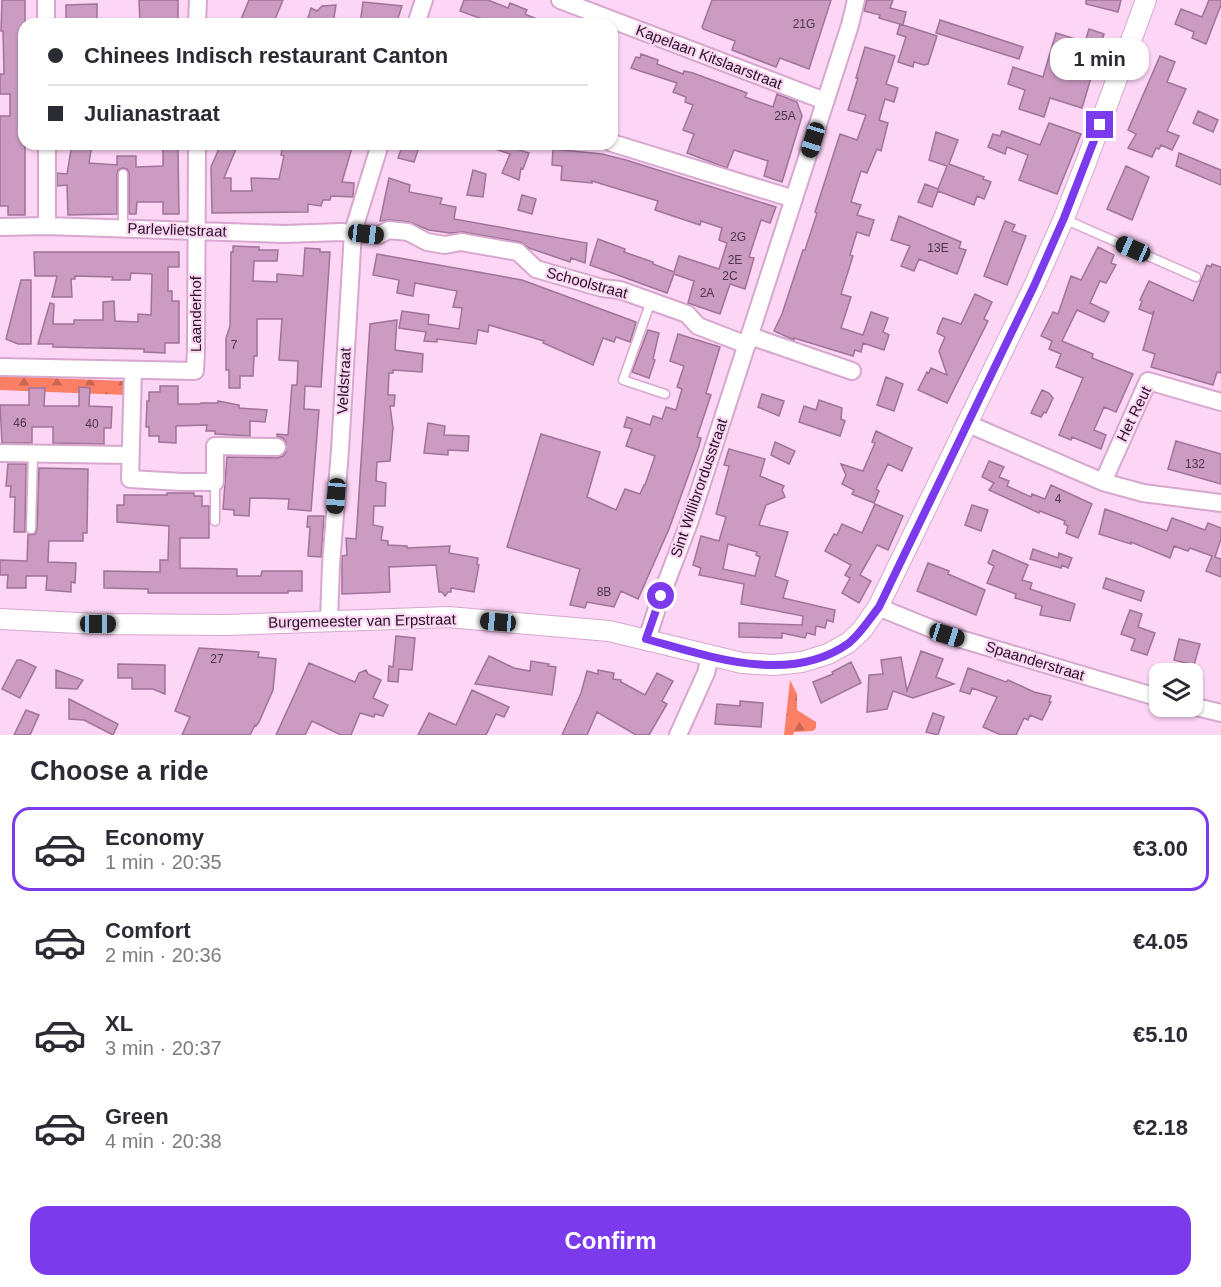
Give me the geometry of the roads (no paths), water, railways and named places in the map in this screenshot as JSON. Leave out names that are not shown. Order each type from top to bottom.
[{"type":"street","points":[[46,0],[46,18]]},
{"type":"street","points":[[197,18],[198,0]]},
{"type":"street","points":[[418,18],[424,0]]},
{"type":"street","name":"Kapelaan Kitslaarstraat","points":[[560,0],[607,18]]},
{"type":"street","name":"Sint Willibrordusstraat","points":[[646,639],[689,523],[850,25],[856,0]]},
{"type":"street","name":"Burgemeester van Erpstraat","points":[[0,619],[110,624],[226,625],[448,617],[609,631],[742,663],[774,665],[802,662],[828,654],[848,643],[862,630],[879,607],[1034,286],[1064,218],[1146,0]]},
{"type":"street","name":"Kapelaan Kitslaarstraat","points":[[618,22],[825,101]]},
{"type":"street","points":[[618,145],[794,199]]},
{"type":"street","points":[[47,150],[47,226]]},
{"type":"street","points":[[196,230],[197,150]]},
{"type":"street","name":"Veldstraat","points":[[329,621],[353,232],[378,150]]},
{"type":"street","name":"Parlevlietstraat","points":[[0,227],[47,226],[285,234],[353,232]]},
{"type":"street","name":"Laanderhof","points":[[0,367],[195,371],[196,230]]},
{"type":"street","name":"Schoolstraat","points":[[353,232],[379,235],[389,230],[408,232],[427,242],[445,245],[461,242],[518,252],[537,269],[602,288],[620,290],[687,314],[698,326],[749,340]]},
{"type":"street","points":[[749,340],[852,371]]},
{"type":"street","points":[[133,370],[130,479],[215,482],[215,446],[277,447]]},
{"type":"street","name":"Het Reut","points":[[1103,482],[1148,381],[1221,402]]},
{"type":"street","points":[[966,423],[1103,482],[1143,493],[1221,503]]},
{"type":"street","points":[[0,453],[131,462]]},
{"type":"street","name":"Spaanderstraat","points":[[879,607],[947,635],[1149,695]]},
{"type":"street","points":[[678,735],[710,656]]},
{"type":"street","points":[[1203,709],[1221,713]]},
{"type":"lane","points":[[123,174],[123,228]]},
{"type":"lane","points":[[1064,218],[1196,277]]},
{"type":"lane","points":[[651,301],[623,380],[664,394]]},
{"type":"lane","points":[[31,529],[33,454]]},
{"type":"lane","points":[[215,482],[215,521]]}]
